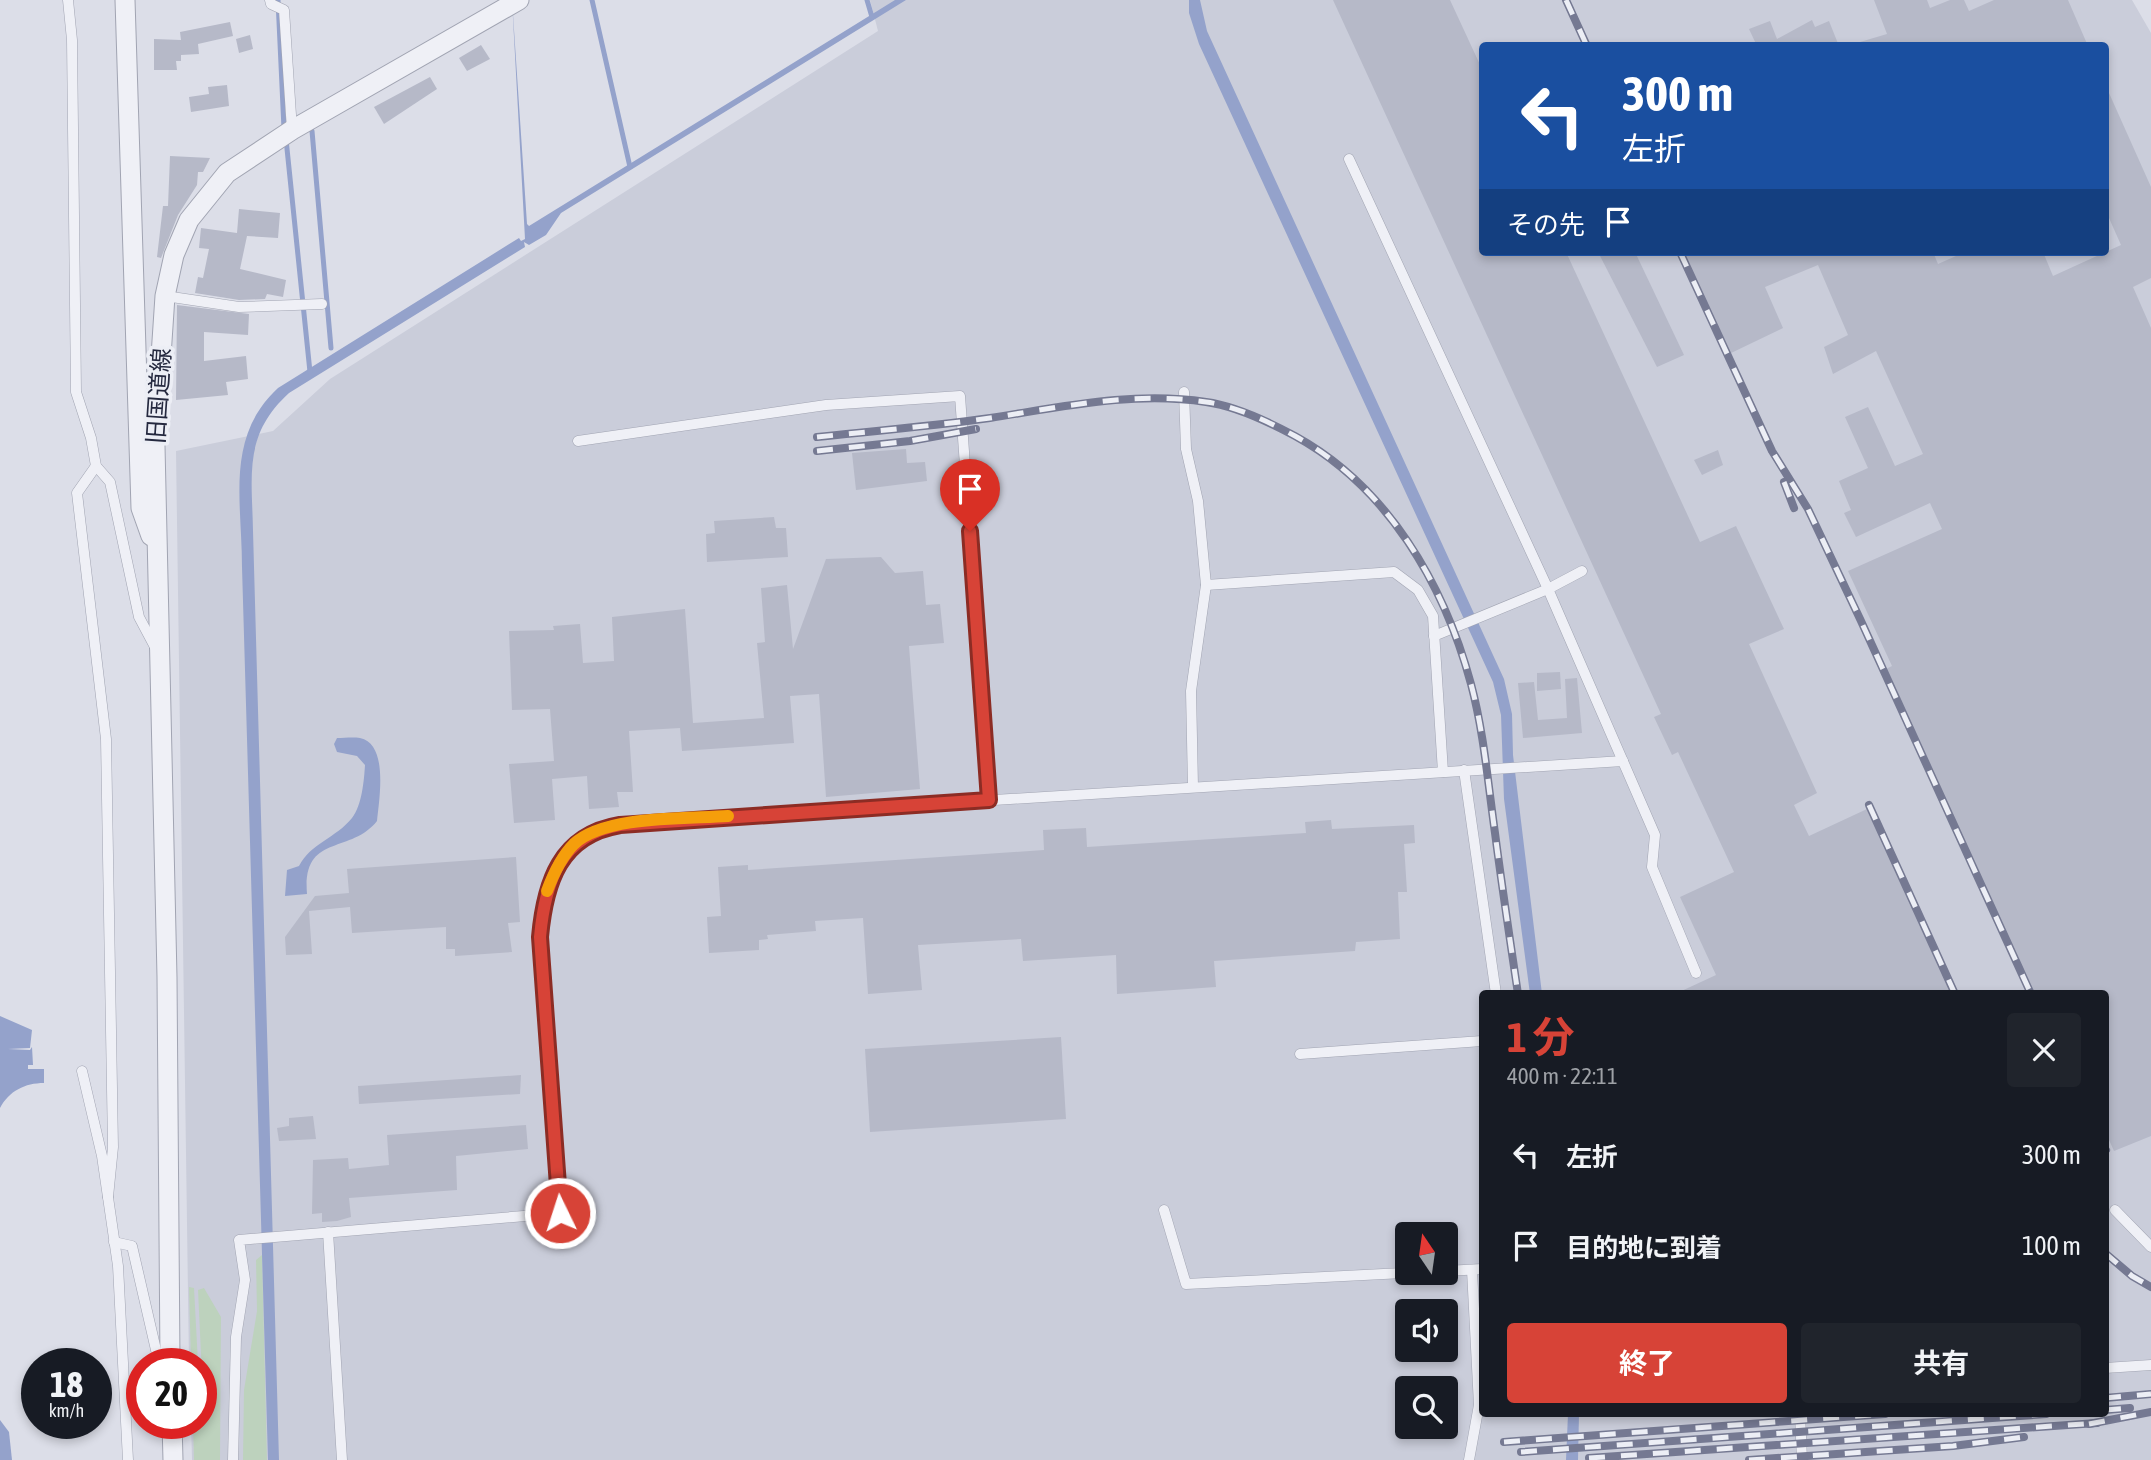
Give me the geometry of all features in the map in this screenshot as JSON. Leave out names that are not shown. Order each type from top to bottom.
[{"type":"street","points":[[125,0],[141,508],[157,554]]},
{"type":"street","name":"旧国道線","points":[[170,1348],[167,977],[155,446],[165,296],[174,255],[190,220],[227,173],[292,130],[496,6],[519,0]]},
{"type":"street","points":[[172,1439],[173,1460]]},
{"type":"lane","points":[[68,0],[72,40],[76,392],[96,466],[110,482],[139,617],[159,656]]},
{"type":"lane","points":[[270,0],[271,5],[284,10],[292,130]]},
{"type":"lane","points":[[1349,159],[1548,589],[1656,835],[1652,867],[1696,973]]},
{"type":"lane","points":[[165,296],[239,307],[323,304]]},
{"type":"lane","points":[[1184,392],[1186,449],[1198,501],[1206,585],[1191,691],[1193,787]]},
{"type":"lane","points":[[578,441],[826,405],[960,396],[989,800]]},
{"type":"lane","points":[[96,466],[77,493],[106,738],[113,1147],[108,1197]]},
{"type":"lane","points":[[1434,636],[1548,589],[1582,571]]},
{"type":"lane","points":[[1206,585],[1394,572],[1418,590],[1433,616],[1443,772]]},
{"type":"lane","points":[[233,1460],[236,1337],[245,1280],[239,1240],[560,1213],[540,937],[543,902],[555,870],[575,843],[599,829],[641,822],[1623,761]]},
{"type":"lane","points":[[1464,771],[1495,990]]},
{"type":"lane","points":[[1300,1054],[1479,1041]]},
{"type":"lane","points":[[82,1071],[102,1156],[114,1242],[128,1460]]},
{"type":"lane","points":[[1164,1210],[1186,1284],[1395,1273]]},
{"type":"lane","points":[[2115,1210],[2151,1247]]},
{"type":"lane","points":[[328,1233],[342,1460]]},
{"type":"lane","points":[[114,1242],[132,1246],[156,1348]]},
{"type":"lane","points":[[1458,1271],[1477,1270],[1479,1405],[1469,1460]]},
{"type":"lane","points":[[2109,1368],[2151,1365]]},
{"type":"lane","points":[[1800,1417],[1802,1460]]},
{"type":"shaded area","points":[[870,0],[2132,0],[2151,33],[2151,1460],[192,1460],[191,1439],[217,1439],[217,1348],[189,1348],[176,451],[273,431],[330,379],[878,31]]},
{"type":"green space","points":[[262,1255],[267,1460],[243,1460],[244,1390],[257,1311],[256,1260]]},
{"type":"green space","points":[[189,1287],[194,1288],[197,1348],[191,1348]]},
{"type":"green space","points":[[204,1288],[221,1317],[220,1460],[194,1460],[193,1439],[217,1439],[217,1348],[201,1348],[198,1290]]},
{"type":"water","points":[[512,0],[529,226],[895,0],[906,0],[561,213],[546,235],[529,245],[524,242],[525,247],[289,393],[274,409],[257,440],[253,457],[252,492],[279,1460],[268,1460],[239,494],[243,449],[250,427],[261,407],[278,388],[519,238],[521,241],[525,239]]},
{"type":"water","points":[[1189,0],[1200,0],[1207,31],[1504,679],[1512,714],[1513,755],[1542,990],[1529,990],[1504,799],[1501,715],[1493,682],[1199,44],[1189,13]]},
{"type":"water","points":[[337,738],[360,738],[369,742],[375,751],[380,774],[377,821],[354,838],[320,853],[312,862],[307,875],[307,894],[285,896],[287,870],[299,866],[310,852],[346,825],[360,800],[365,765],[357,756],[337,752],[334,744]]},
{"type":"water","points":[[0,1016],[32,1030],[30,1048],[8,1049],[30,1050],[32,1047],[33,1065],[28,1065],[28,1069],[44,1069],[44,1083],[18,1089],[0,1108]]},
{"type":"water","points":[[1568,1417],[1579,1417],[1578,1460],[1566,1460]]},
{"type":"water","points":[[0,1420],[9,1432],[12,1460],[0,1460]]},
{"type":"building","points":[[1333,0],[1450,0],[1479,63],[1479,256],[1568,256],[1700,542],[1736,526],[1784,629],[1749,644],[1817,793],[1794,805],[1809,836],[1867,809],[1950,990],[1684,990],[1716,975],[1680,897],[1734,872],[1678,752],[1672,755],[1654,717],[1661,714]]},
{"type":"building","points":[[1874,0],[1927,0],[1930,8],[1950,0],[1964,0],[1969,11],[1994,0],[2068,0],[2086,42],[1860,42],[1887,34]]},
{"type":"building","points":[[1812,20],[1815,27],[1829,21],[1837,42],[1755,42],[1749,29],[1770,21],[1777,39]]},
{"type":"building","points":[[230,22],[233,36],[198,44],[199,54],[181,55],[181,61],[176,61],[177,70],[154,70],[154,39],[181,40],[180,32]]},
{"type":"building","points":[[250,35],[253,49],[239,53],[236,39]]},
{"type":"building","points":[[481,45],[490,59],[467,71],[459,58]]},
{"type":"building","points":[[430,77],[437,89],[384,124],[374,107]]},
{"type":"building","points":[[227,85],[229,106],[191,112],[189,97],[209,94],[208,87]]},
{"type":"building","points":[[2109,93],[2151,187],[2151,278],[2133,287],[2151,328],[2151,1136],[2114,1151],[2109,1140],[2109,990],[2030,990],[1884,670],[1892,666],[1848,571],[1942,529],[1930,503],[1856,537],[1844,513],[1851,510],[1839,481],[1868,468],[1845,417],[1868,407],[1895,466],[1923,454],[1876,351],[1833,374],[1824,347],[1848,335],[1818,265],[1765,287],[1783,328],[1729,354],[1685,256],[1935,256],[1938,264],[1956,256],[2045,256],[2053,276],[2097,256],[2109,256],[2109,250],[2121,245],[2109,218]]},
{"type":"building","points":[[170,156],[210,158],[203,172],[198,172],[197,185],[178,215],[161,258],[157,257],[163,206],[168,206]]},
{"type":"building","points":[[239,209],[280,213],[278,238],[247,236],[240,269],[286,280],[283,297],[267,294],[265,299],[239,300],[195,293],[198,277],[203,278],[209,249],[199,248],[201,228],[237,233]]},
{"type":"building","points":[[1600,256],[1637,256],[1684,355],[1657,367]]},
{"type":"building","points":[[177,305],[249,314],[248,335],[204,332],[204,361],[246,356],[248,379],[226,382],[228,395],[176,400]]},
{"type":"building","points":[[906,449],[907,463],[925,462],[927,481],[856,490],[852,453]]},
{"type":"building","points":[[1718,450],[1723,465],[1702,475],[1694,460]]},
{"type":"building","points":[[774,517],[776,528],[786,528],[788,557],[707,562],[706,534],[715,533],[714,521]]},
{"type":"building","points":[[881,557],[895,573],[923,571],[926,605],[940,604],[944,643],[909,646],[920,789],[826,797],[819,694],[790,696],[794,743],[682,751],[680,728],[629,731],[633,792],[617,792],[619,807],[589,809],[587,776],[552,779],[555,820],[514,823],[509,764],[554,761],[550,709],[512,710],[509,631],[554,630],[553,626],[580,624],[583,663],[614,661],[612,617],[685,609],[693,723],[764,718],[757,643],[765,642],[761,588],[787,585],[793,649],[826,559]]},
{"type":"building","points":[[1560,672],[1561,689],[1537,691],[1537,673]]},
{"type":"building","points":[[1577,678],[1582,733],[1523,738],[1518,683],[1534,682],[1538,720],[1567,718],[1565,679]]},
{"type":"building","points":[[1331,820],[1332,829],[1414,825],[1415,843],[1404,844],[1407,892],[1398,892],[1400,939],[1356,942],[1355,951],[1214,961],[1216,987],[1117,994],[1116,955],[1023,961],[1021,939],[918,945],[922,990],[868,994],[863,918],[815,921],[816,931],[767,935],[768,939],[759,940],[759,950],[709,953],[707,917],[721,916],[718,867],[748,865],[748,870],[1044,850],[1043,830],[1086,828],[1087,847],[1306,833],[1305,822]]},
{"type":"building","points":[[516,857],[520,922],[508,923],[512,952],[455,956],[455,949],[446,949],[446,927],[352,933],[350,907],[309,911],[312,954],[286,955],[285,937],[315,896],[349,893],[347,869]]},
{"type":"building","points":[[1061,1037],[1066,1119],[870,1132],[865,1049]]},
{"type":"building","points":[[521,1075],[520,1094],[359,1104],[358,1086]]},
{"type":"building","points":[[313,1116],[316,1139],[279,1141],[277,1128],[289,1126],[289,1118]]},
{"type":"building","points":[[526,1125],[528,1149],[456,1156],[457,1190],[349,1198],[351,1217],[337,1221],[322,1222],[322,1213],[312,1214],[313,1160],[348,1158],[349,1169],[389,1165],[387,1135]]},
{"type":"waterway","points":[[278,0],[284,129]]},
{"type":"waterway","points":[[592,0],[630,167]]},
{"type":"waterway","points":[[867,0],[872,17]]},
{"type":"waterway","points":[[312,131],[331,348]]},
{"type":"waterway","points":[[286,139],[310,372]]},
{"type":"railway","points":[[1566,0],[1585,42]]},
{"type":"railway","points":[[1682,256],[1772,451],[1808,509],[1861,621],[2029,990]]},
{"type":"railway","points":[[817,437],[969,421],[1125,399],[1179,399],[1217,404],[1252,415],[1295,436],[1328,457],[1358,482],[1408,542],[1428,575],[1460,647],[1471,684],[1482,740],[1517,990]]},
{"type":"railway","points":[[817,451],[910,441],[976,429]]},
{"type":"railway","points":[[1784,482],[1794,508]]},
{"type":"railway","points":[[1869,805],[1953,990]]},
{"type":"railway","points":[[2109,1256],[2132,1276],[2151,1287]]},
{"type":"railway","points":[[2109,1398],[2151,1394]]},
{"type":"railway","points":[[2109,1410],[2130,1408]]},
{"type":"railway","points":[[2089,1424],[2151,1412]]},
{"type":"railway","points":[[1504,1442],[1844,1417]]},
{"type":"railway","points":[[1521,1452],[2005,1417]]},
{"type":"railway","points":[[1589,1458],[2097,1423]]},
{"type":"railway","points":[[1749,1460],[1953,1446],[2024,1437]]},
{"type":"slow traffic","points":[[547,891],[555,870],[575,843],[599,829],[641,822],[728,816]]},
{"type":"route","points":[[560,1213],[540,937],[543,902],[555,870],[575,843],[599,829],[620,825],[989,800],[970,531]]}]
